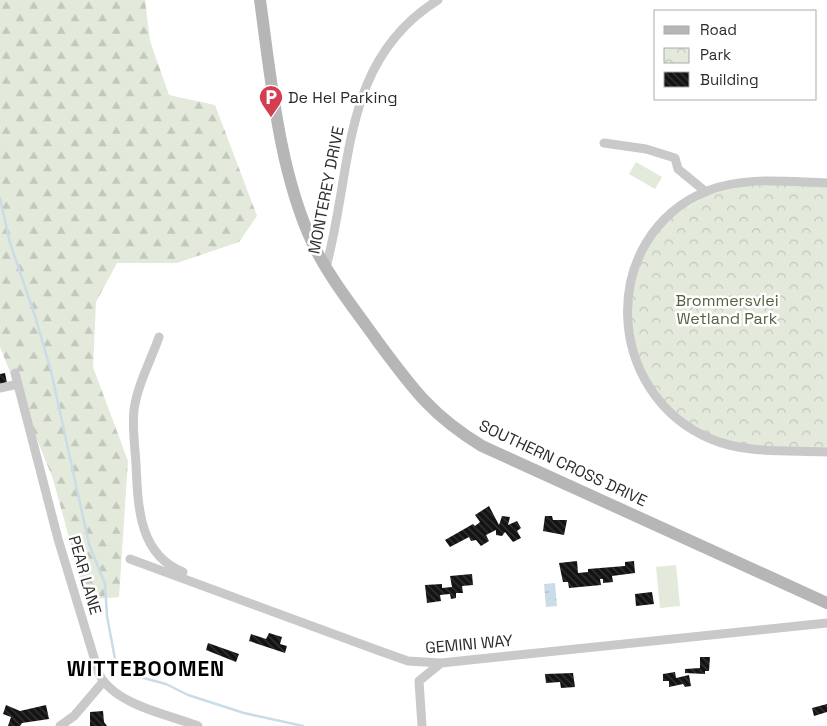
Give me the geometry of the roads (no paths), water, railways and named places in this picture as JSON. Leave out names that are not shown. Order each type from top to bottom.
[{"type":"street","name":"SOUTHERN CROSS DRIVE","points":[[260,0],[286,166],[304,221],[326,267],[424,403],[463,434],[482,446],[827,603]]},
{"type":"street","name":"MONTEREY DRIVE","points":[[326,267],[334,240],[356,113],[363,89],[379,58],[398,32],[438,0]]},
{"type":"street","points":[[604,142],[646,148],[675,158],[678,169],[706,192]]},
{"type":"street","points":[[827,183],[757,181],[720,186],[678,208],[660,224],[641,251],[627,299],[629,337],[644,378],[669,412],[694,431],[711,439],[746,448],[827,452]]},
{"type":"street","points":[[159,337],[134,410],[137,496],[147,538],[159,557],[171,567],[260,602],[268,608]]},
{"type":"street","name":"PEAR LANE","points":[[15,373],[58,539],[93,657],[103,682]]},
{"type":"street","points":[[0,388],[18,384]]},
{"type":"street","name":"GEMINI WAY","points":[[130,559],[268,608],[408,661],[441,663],[827,623]]},
{"type":"street","points":[[422,726],[419,681],[441,663]]},
{"type":"street","points":[[60,726],[74,716],[103,682],[114,693],[128,700],[198,726]]},
{"type":"water","points":[[555,583],[557,606],[546,607],[544,584]]},
{"type":"waterway","points":[[0,198],[10,243],[35,316],[51,371],[89,544],[105,584],[107,616],[115,659],[140,677],[166,684],[188,695],[244,713],[303,726]]},
{"type":"place","name":"De Hel Parking","points":[[271,118]]},
{"type":"district","name":"WITTEBOOMEN","points":[[146,668]]},
{"type":"park label","name":"Brommersvlei Wetland Park","points":[[727,309]]}]
